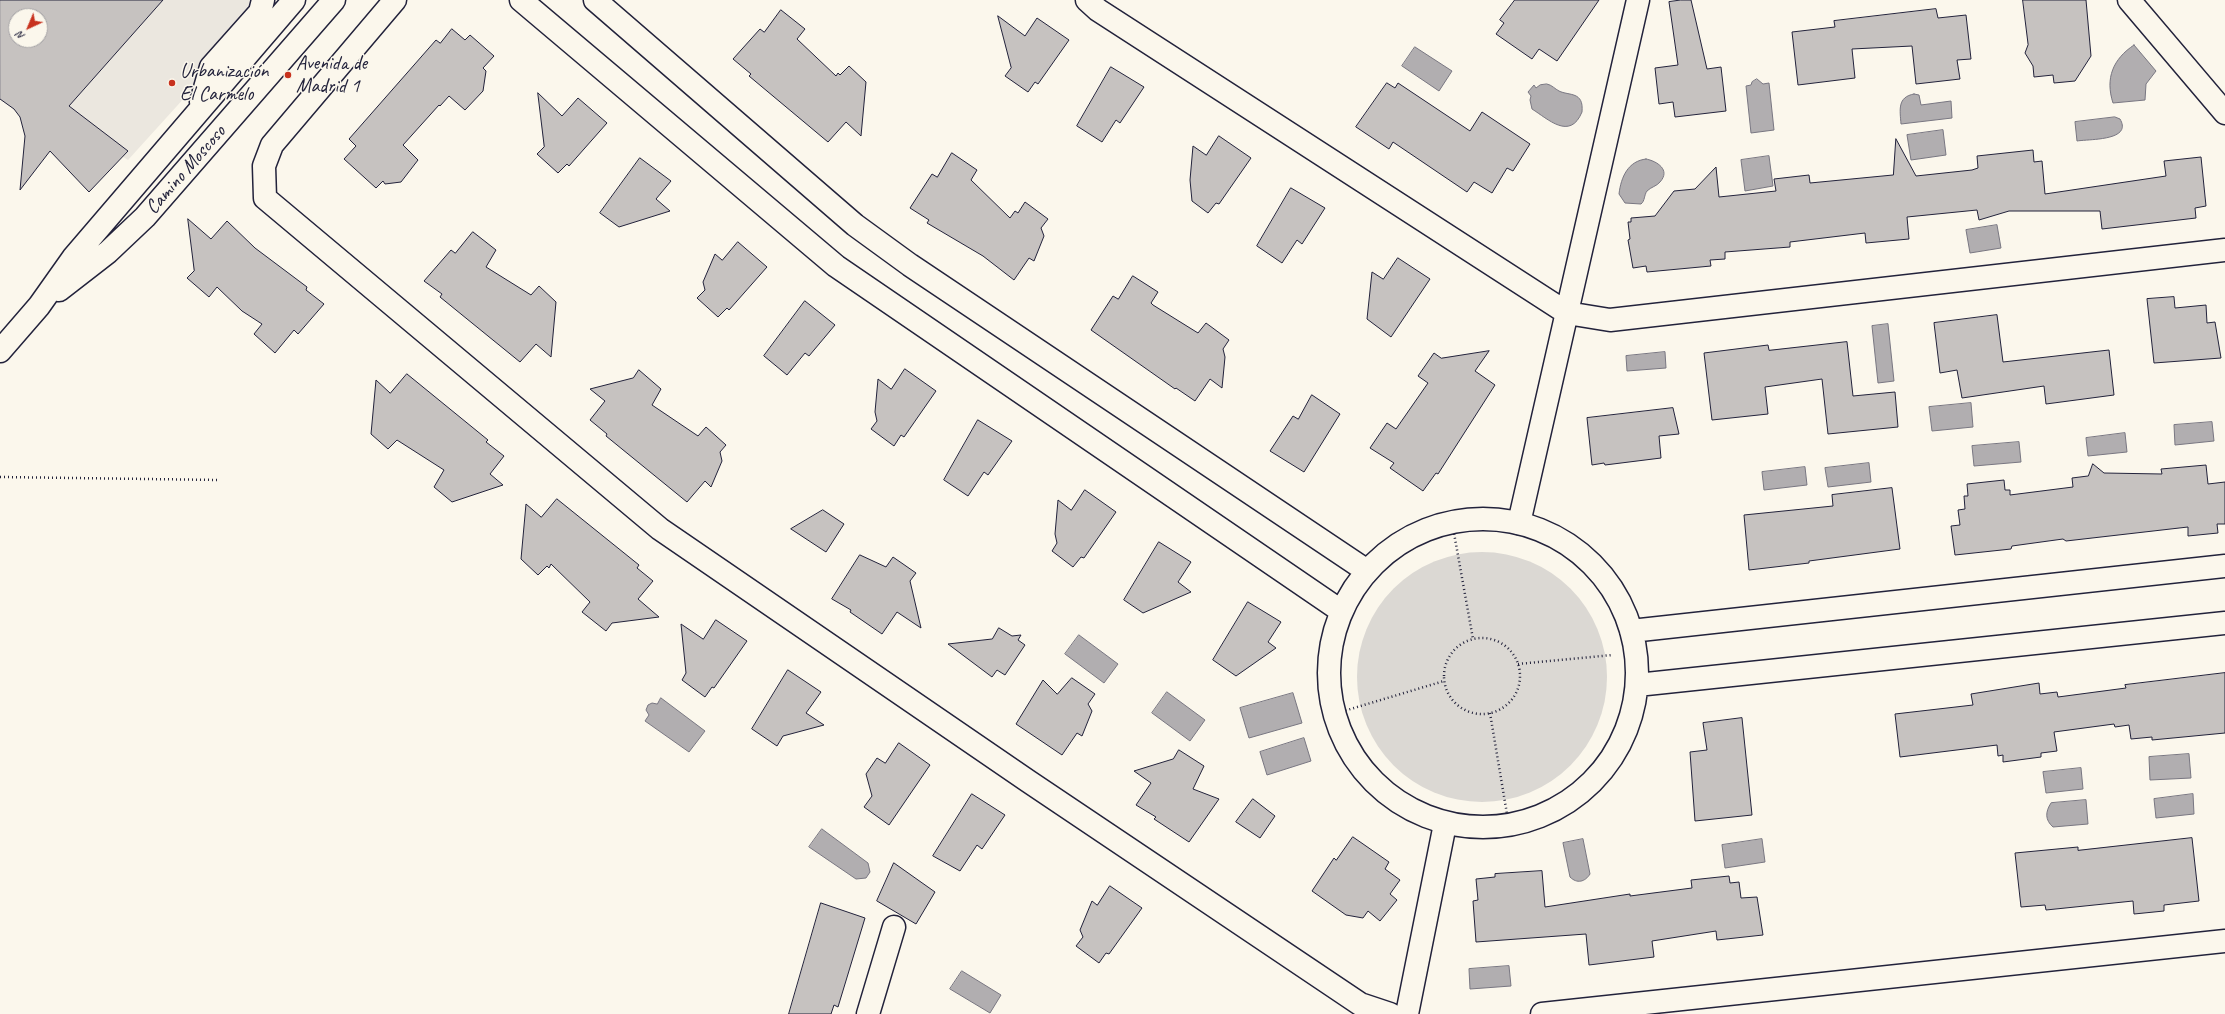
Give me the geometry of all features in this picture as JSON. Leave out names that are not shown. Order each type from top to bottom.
[{"type":"street","points":[[199,109],[211,67],[260,12],[263,0]]},
{"type":"street","name":"Camino Moscoso","points":[[0,351],[39,306],[73,258],[199,109],[294,0]]},
{"type":"street","points":[[242,106],[244,81],[315,0]]},
{"type":"street","name":"Camino Moscoso","points":[[39,306],[108,252],[145,217],[334,0]]},
{"type":"street","points":[[395,0],[272,145],[264,166],[265,198],[660,529],[1028,782],[1360,1004],[1390,1014]]},
{"type":"street","points":[[520,0],[836,266],[1341,611]]},
{"type":"street","points":[[595,0],[855,225],[910,265],[1367,571]]},
{"type":"street","points":[[1087,0],[1098,10],[1567,314],[1610,320],[2225,250]]},
{"type":"street","points":[[1519,523],[1638,0]]},
{"type":"street","points":[[2129,0],[2225,113]]},
{"type":"street","points":[[1486,519],[1519,523],[1557,538],[1590,562],[1615,594],[1631,631],[1636,653],[1637,685],[1625,735],[1598,778],[1557,810],[1509,826],[1480,828],[1445,824],[1411,810],[1377,786],[1350,752],[1334,714],[1328,679],[1331,644],[1341,611],[1355,586],[1367,571],[1409,537],[1452,522],[1486,519]]},
{"type":"street","points":[[1631,631],[2225,566]]},
{"type":"street","points":[[1637,685],[2225,623]]},
{"type":"street","points":[[1407,1014],[1445,824]]},
{"type":"street","points":[[868,1014],[894,927]]},
{"type":"street","points":[[1542,1014],[2225,941]]},
{"type":"path","points":[[0,477],[26,476],[220,480]]},
{"type":"path","points":[[1452,522],[1473,639]]},
{"type":"path","points":[[1484,638],[1505,646],[1513,654],[1518,664],[1520,677],[1517,689],[1511,700],[1501,708],[1490,713],[1477,713],[1465,710],[1455,702],[1448,693],[1444,681],[1447,659],[1462,643],[1473,639],[1484,638]]},
{"type":"path","points":[[1518,664],[1636,653]]},
{"type":"path","points":[[1334,714],[1444,681]]},
{"type":"path","points":[[1490,713],[1509,826]]},
{"type":"shaded area","points":[[0,0],[273,0],[128,160],[0,77]]},
{"type":"shaded area","points":[[2134,45],[2156,71],[2146,84],[2145,100],[2113,103],[2110,85],[2113,70],[2121,56]]},
{"type":"shaded area","points":[[1415,47],[1452,71],[1439,91],[1402,66]]},
{"type":"shaded area","points":[[1757,79],[1763,84],[1769,83],[1774,130],[1751,133],[1746,86],[1751,85],[1752,82]]},
{"type":"shaded area","points":[[1547,84],[1559,91],[1578,97],[1581,101],[1582,112],[1577,121],[1571,125],[1558,125],[1532,109],[1530,100],[1531,96],[1528,92],[1534,85],[1536,88],[1540,85]]},
{"type":"shaded area","points":[[1914,94],[1919,95],[1921,105],[1951,101],[1952,118],[1901,124],[1900,109],[1902,101]]},
{"type":"shaded area","points":[[2115,117],[2120,119],[2122,126],[2120,131],[2115,135],[2108,138],[2077,141],[2075,122]]},
{"type":"shaded area","points":[[1943,130],[1946,155],[1911,160],[1907,135]]},
{"type":"shaded area","points":[[1769,156],[1773,186],[1745,191],[1741,160]]},
{"type":"shaded area","points":[[1646,159],[1658,164],[1661,167],[1664,174],[1663,178],[1659,183],[1647,191],[1641,204],[1625,203],[1619,194],[1626,171],[1634,163]]},
{"type":"shaded area","points":[[1997,225],[2001,248],[1970,253],[1966,230]]},
{"type":"shaded area","points":[[1888,324],[1894,381],[1878,383],[1872,326]]},
{"type":"shaded area","points":[[1665,352],[1666,368],[1627,371],[1626,356]]},
{"type":"shaded area","points":[[1971,403],[1973,427],[1932,431],[1929,407]]},
{"type":"shaded area","points":[[2212,422],[2214,441],[2175,445],[2174,425]]},
{"type":"shaded area","points":[[2125,433],[2127,452],[2088,456],[2086,438]]},
{"type":"shaded area","points":[[2019,442],[2021,462],[1974,466],[1972,446]]},
{"type":"shaded area","points":[[1869,463],[1871,482],[1828,487],[1825,468]]},
{"type":"shaded area","points":[[1805,467],[1807,485],[1764,490],[1762,472]]},
{"type":"shaded area","points":[[1482,552],[1506,554],[1518,557],[1541,567],[1561,580],[1579,598],[1592,618],[1602,641],[1605,653],[1607,677],[1605,701],[1602,713],[1592,736],[1579,756],[1561,774],[1541,787],[1518,797],[1506,800],[1482,802],[1458,800],[1446,797],[1423,787],[1403,774],[1385,756],[1372,736],[1362,713],[1359,701],[1357,677],[1359,653],[1362,641],[1372,618],[1385,598],[1403,580],[1423,567],[1446,557],[1458,554]]},
{"type":"shaded area","points":[[1079,635],[1118,664],[1104,683],[1065,654]]},
{"type":"shaded area","points":[[1167,692],[1205,720],[1190,741],[1152,713]]},
{"type":"shaded area","points":[[1293,693],[1302,723],[1249,738],[1240,708]]},
{"type":"shaded area","points":[[661,698],[705,731],[689,752],[645,721],[649,715],[646,710],[648,705],[652,703],[657,704]]},
{"type":"shaded area","points":[[1304,738],[1311,761],[1267,775],[1260,752]]},
{"type":"shaded area","points":[[2189,754],[2191,778],[2150,780],[2149,757]]},
{"type":"shaded area","points":[[2081,768],[2083,789],[2046,793],[2043,772]]},
{"type":"shaded area","points":[[2193,794],[2194,814],[2156,818],[2154,799]]},
{"type":"shaded area","points":[[2086,800],[2088,824],[2053,827],[2048,822],[2047,813],[2051,803]]},
{"type":"shaded area","points":[[822,829],[868,863],[870,872],[866,878],[856,879],[809,847]]},
{"type":"shaded area","points":[[1583,839],[1590,874],[1586,879],[1575,881],[1570,877],[1563,843]]},
{"type":"shaded area","points":[[1762,839],[1765,862],[1725,868],[1722,845]]},
{"type":"shaded area","points":[[1509,966],[1511,986],[1470,989],[1469,969]]},
{"type":"shaded area","points":[[962,971],[1001,995],[990,1013],[950,989]]},
{"type":"building","points":[[0,0],[163,0],[69,106],[128,151],[89,192],[50,151],[20,190],[25,136],[20,117],[14,109],[0,99]]},
{"type":"building","points":[[1515,0],[1599,0],[1557,61],[1539,49],[1532,59],[1496,34],[1504,23],[1500,20]]},
{"type":"building","points":[[1691,0],[1707,69],[1721,67],[1726,111],[1675,117],[1673,102],[1659,104],[1655,68],[1678,65],[1669,2]]},
{"type":"building","points":[[2023,0],[2086,0],[2091,56],[2075,81],[2054,83],[2053,75],[2034,77],[2033,66],[2025,53],[2028,45]]},
{"type":"building","points":[[1936,9],[1938,18],[1966,15],[1971,59],[1957,60],[1960,79],[1916,84],[1912,46],[1852,49],[1855,78],[1798,85],[1792,32],[1835,27],[1834,21]]},
{"type":"building","points":[[781,10],[805,29],[797,39],[836,76],[838,73],[840,75],[849,66],[866,82],[861,136],[846,122],[828,142],[749,76],[751,74],[733,59],[760,29],[764,32]]},
{"type":"building","points":[[998,16],[1025,36],[1037,18],[1069,40],[1038,84],[1035,82],[1028,92],[1005,76],[1011,68]]},
{"type":"building","points":[[452,29],[465,40],[470,35],[494,56],[483,68],[486,71],[483,91],[465,110],[449,96],[440,106],[439,105],[403,145],[418,160],[401,182],[385,184],[383,181],[376,188],[344,159],[356,146],[349,139],[436,40],[440,43]]},
{"type":"building","points":[[1111,67],[1144,87],[1120,123],[1116,120],[1102,142],[1077,126]]},
{"type":"building","points":[[1387,83],[1395,88],[1398,83],[1470,131],[1482,112],[1530,144],[1513,171],[1507,168],[1492,193],[1474,182],[1467,192],[1393,142],[1389,149],[1356,127]]},
{"type":"building","points":[[538,93],[562,116],[578,98],[607,123],[569,166],[567,164],[558,173],[537,154],[544,147]]},
{"type":"building","points":[[1219,136],[1251,158],[1219,204],[1216,203],[1208,213],[1192,201],[1190,180],[1193,146],[1206,155]]},
{"type":"building","points":[[1896,139],[1916,176],[1972,170],[1978,168],[1977,156],[2033,150],[2034,162],[2042,161],[2045,194],[2166,176],[2164,161],[2201,157],[2206,206],[2195,208],[2196,218],[2102,229],[2100,211],[2009,211],[1979,220],[1977,210],[1907,217],[1909,239],[1866,243],[1865,233],[1790,242],[1790,247],[1725,252],[1725,259],[1710,260],[1711,266],[1647,272],[1646,266],[1633,268],[1628,240],[1630,239],[1628,222],[1631,222],[1631,218],[1655,216],[1674,191],[1695,189],[1716,167],[1719,197],[1776,191],[1774,179],[1809,175],[1810,183],[1893,175]]},
{"type":"building","points":[[952,153],[977,170],[971,180],[1010,218],[1015,211],[1018,213],[1025,202],[1048,219],[1041,228],[1044,236],[1034,261],[1029,258],[1014,280],[983,256],[927,223],[929,220],[910,208],[932,174],[937,177]]},
{"type":"building","points":[[640,158],[671,181],[656,199],[670,211],[619,227],[600,213]]},
{"type":"building","points":[[1291,188],[1325,208],[1302,244],[1297,240],[1282,263],[1257,246]]},
{"type":"building","points":[[188,219],[211,239],[227,221],[255,248],[307,287],[306,290],[324,304],[298,334],[294,330],[275,353],[254,334],[262,324],[242,311],[217,287],[209,297],[187,278],[194,271]]},
{"type":"building","points":[[473,232],[496,250],[486,267],[531,295],[539,286],[556,302],[551,357],[536,344],[520,362],[440,297],[442,294],[424,281],[451,250],[455,253]]},
{"type":"building","points":[[738,242],[767,267],[729,310],[727,308],[718,317],[697,298],[705,290],[703,282],[715,254],[722,260]]},
{"type":"building","points":[[1398,258],[1430,279],[1391,337],[1367,319],[1372,272],[1383,279]]},
{"type":"building","points":[[1133,276],[1158,292],[1151,303],[1153,305],[1198,333],[1206,323],[1229,340],[1223,349],[1225,357],[1222,388],[1210,379],[1195,401],[1176,388],[1175,389],[1091,330],[1113,296],[1118,299]]},
{"type":"building","points":[[2174,297],[2175,308],[2206,305],[2207,323],[2215,322],[2221,358],[2154,363],[2147,299]]},
{"type":"building","points":[[805,301],[835,325],[809,356],[805,353],[787,375],[764,356]]},
{"type":"building","points":[[1997,315],[2003,362],[2109,350],[2114,395],[2046,404],[2044,386],[1962,398],[1957,370],[1940,373],[1934,323]]},
{"type":"building","points":[[1847,342],[1853,396],[1895,392],[1898,427],[1828,434],[1822,379],[1765,387],[1768,414],[1712,420],[1704,353],[1768,345],[1769,350]]},
{"type":"building","points":[[1489,351],[1475,371],[1495,385],[1438,474],[1436,473],[1423,491],[1390,468],[1394,463],[1370,448],[1387,423],[1396,429],[1428,383],[1418,376],[1434,353],[1441,358]]},
{"type":"building","points":[[905,369],[936,391],[904,437],[901,435],[894,446],[871,429],[877,421],[875,412],[878,379],[891,389]]},
{"type":"building","points":[[639,370],[661,389],[652,405],[698,436],[706,427],[726,445],[720,452],[722,461],[711,487],[705,481],[687,502],[606,436],[607,434],[590,420],[605,401],[590,389],[633,378]]},
{"type":"building","points":[[407,374],[488,440],[486,442],[504,456],[490,474],[503,485],[452,502],[434,487],[444,470],[397,440],[388,449],[371,434],[376,380],[390,393]]},
{"type":"building","points":[[1312,395],[1340,414],[1304,472],[1270,451],[1293,416],[1298,419]]},
{"type":"building","points":[[1673,408],[1679,434],[1659,436],[1661,458],[1605,465],[1604,463],[1592,465],[1587,418]]},
{"type":"building","points":[[978,420],[1012,441],[988,475],[984,472],[968,496],[944,480]]},
{"type":"building","points":[[2093,464],[2104,473],[2162,474],[2161,469],[2206,465],[2208,484],[2225,482],[2225,524],[2217,524],[2218,533],[2188,536],[2188,527],[2066,541],[2063,539],[2012,546],[2011,549],[1955,555],[1951,526],[1960,525],[1958,510],[1965,509],[1964,496],[1968,496],[1967,484],[2004,480],[2005,490],[2010,490],[2010,495],[2073,487],[2072,478],[2088,476]]},
{"type":"building","points":[[1892,488],[1900,549],[1809,561],[1809,563],[1749,570],[1744,515],[1833,506],[1832,495]]},
{"type":"building","points":[[1085,490],[1116,512],[1084,558],[1081,557],[1073,567],[1052,551],[1057,543],[1055,534],[1058,500],[1071,510]]},
{"type":"building","points":[[557,499],[639,565],[637,568],[653,581],[638,599],[659,617],[612,623],[606,631],[582,612],[590,602],[551,564],[549,568],[547,566],[538,575],[521,559],[526,504],[541,517]]},
{"type":"building","points":[[823,510],[844,524],[826,552],[791,529]]},
{"type":"building","points":[[1159,542],[1191,562],[1178,582],[1191,592],[1143,613],[1124,600]]},
{"type":"building","points":[[860,555],[886,567],[893,557],[916,573],[910,581],[921,628],[897,612],[882,634],[850,612],[851,610],[832,599]]},
{"type":"building","points":[[1248,602],[1281,622],[1268,642],[1276,648],[1236,676],[1213,660]]},
{"type":"building","points":[[716,620],[747,641],[714,688],[712,687],[705,697],[682,680],[686,673],[681,624],[703,639]]},
{"type":"building","points":[[999,628],[1012,636],[1021,635],[1018,640],[1025,645],[1005,675],[997,670],[992,677],[948,644],[992,639]]},
{"type":"building","points":[[788,670],[821,692],[806,713],[824,725],[783,736],[777,746],[752,729]]},
{"type":"building","points":[[2225,673],[2225,733],[2152,740],[2152,737],[2131,739],[2129,725],[2115,727],[2114,724],[2054,732],[2057,751],[2041,753],[2041,757],[2003,762],[2003,755],[1998,756],[1997,745],[1900,757],[1895,714],[1973,705],[1971,694],[2039,683],[2040,694],[2057,692],[2058,697],[2126,688],[2125,685]]},
{"type":"building","points":[[1072,678],[1095,694],[1088,704],[1092,711],[1082,736],[1077,733],[1062,755],[1016,724],[1043,680],[1057,694]]},
{"type":"building","points":[[1742,718],[1752,815],[1695,821],[1690,752],[1707,750],[1703,723]]},
{"type":"building","points":[[899,743],[930,765],[889,825],[864,807],[872,796],[866,774],[877,758],[885,763]]},
{"type":"building","points":[[1179,750],[1204,766],[1193,789],[1219,799],[1189,842],[1154,819],[1156,817],[1136,805],[1151,783],[1134,771],[1173,759]]},
{"type":"building","points":[[972,794],[1005,815],[982,849],[977,845],[960,871],[933,856]]},
{"type":"building","points":[[1253,799],[1275,816],[1260,838],[1236,822]]},
{"type":"building","points":[[1353,837],[1389,862],[1385,869],[1400,880],[1390,894],[1397,900],[1380,921],[1368,911],[1363,918],[1346,915],[1312,891],[1334,858],[1336,860]]},
{"type":"building","points":[[2192,838],[2199,901],[2164,905],[2164,911],[2134,914],[2133,901],[2046,910],[2045,905],[2021,907],[2015,853],[2078,847],[2078,850]]},
{"type":"building","points":[[894,863],[935,892],[916,924],[877,901]]},
{"type":"building","points":[[1542,871],[1545,907],[1630,894],[1630,896],[1692,888],[1691,880],[1729,876],[1730,883],[1739,882],[1741,898],[1757,897],[1763,935],[1717,940],[1716,931],[1652,941],[1654,957],[1589,965],[1586,934],[1476,942],[1473,901],[1478,900],[1476,879],[1495,877],[1495,874]]},
{"type":"building","points":[[1110,886],[1142,908],[1109,954],[1106,953],[1099,963],[1076,946],[1083,937],[1080,930],[1092,901],[1097,905]]},
{"type":"building","points":[[821,903],[865,918],[838,1007],[834,1005],[831,1014],[789,1014]]},
{"type":"place","name":"Avenida de Madrid 1","points":[[288,75]]},
{"type":"place","name":"Urbanización El Carmelo","points":[[172,83]]}]
